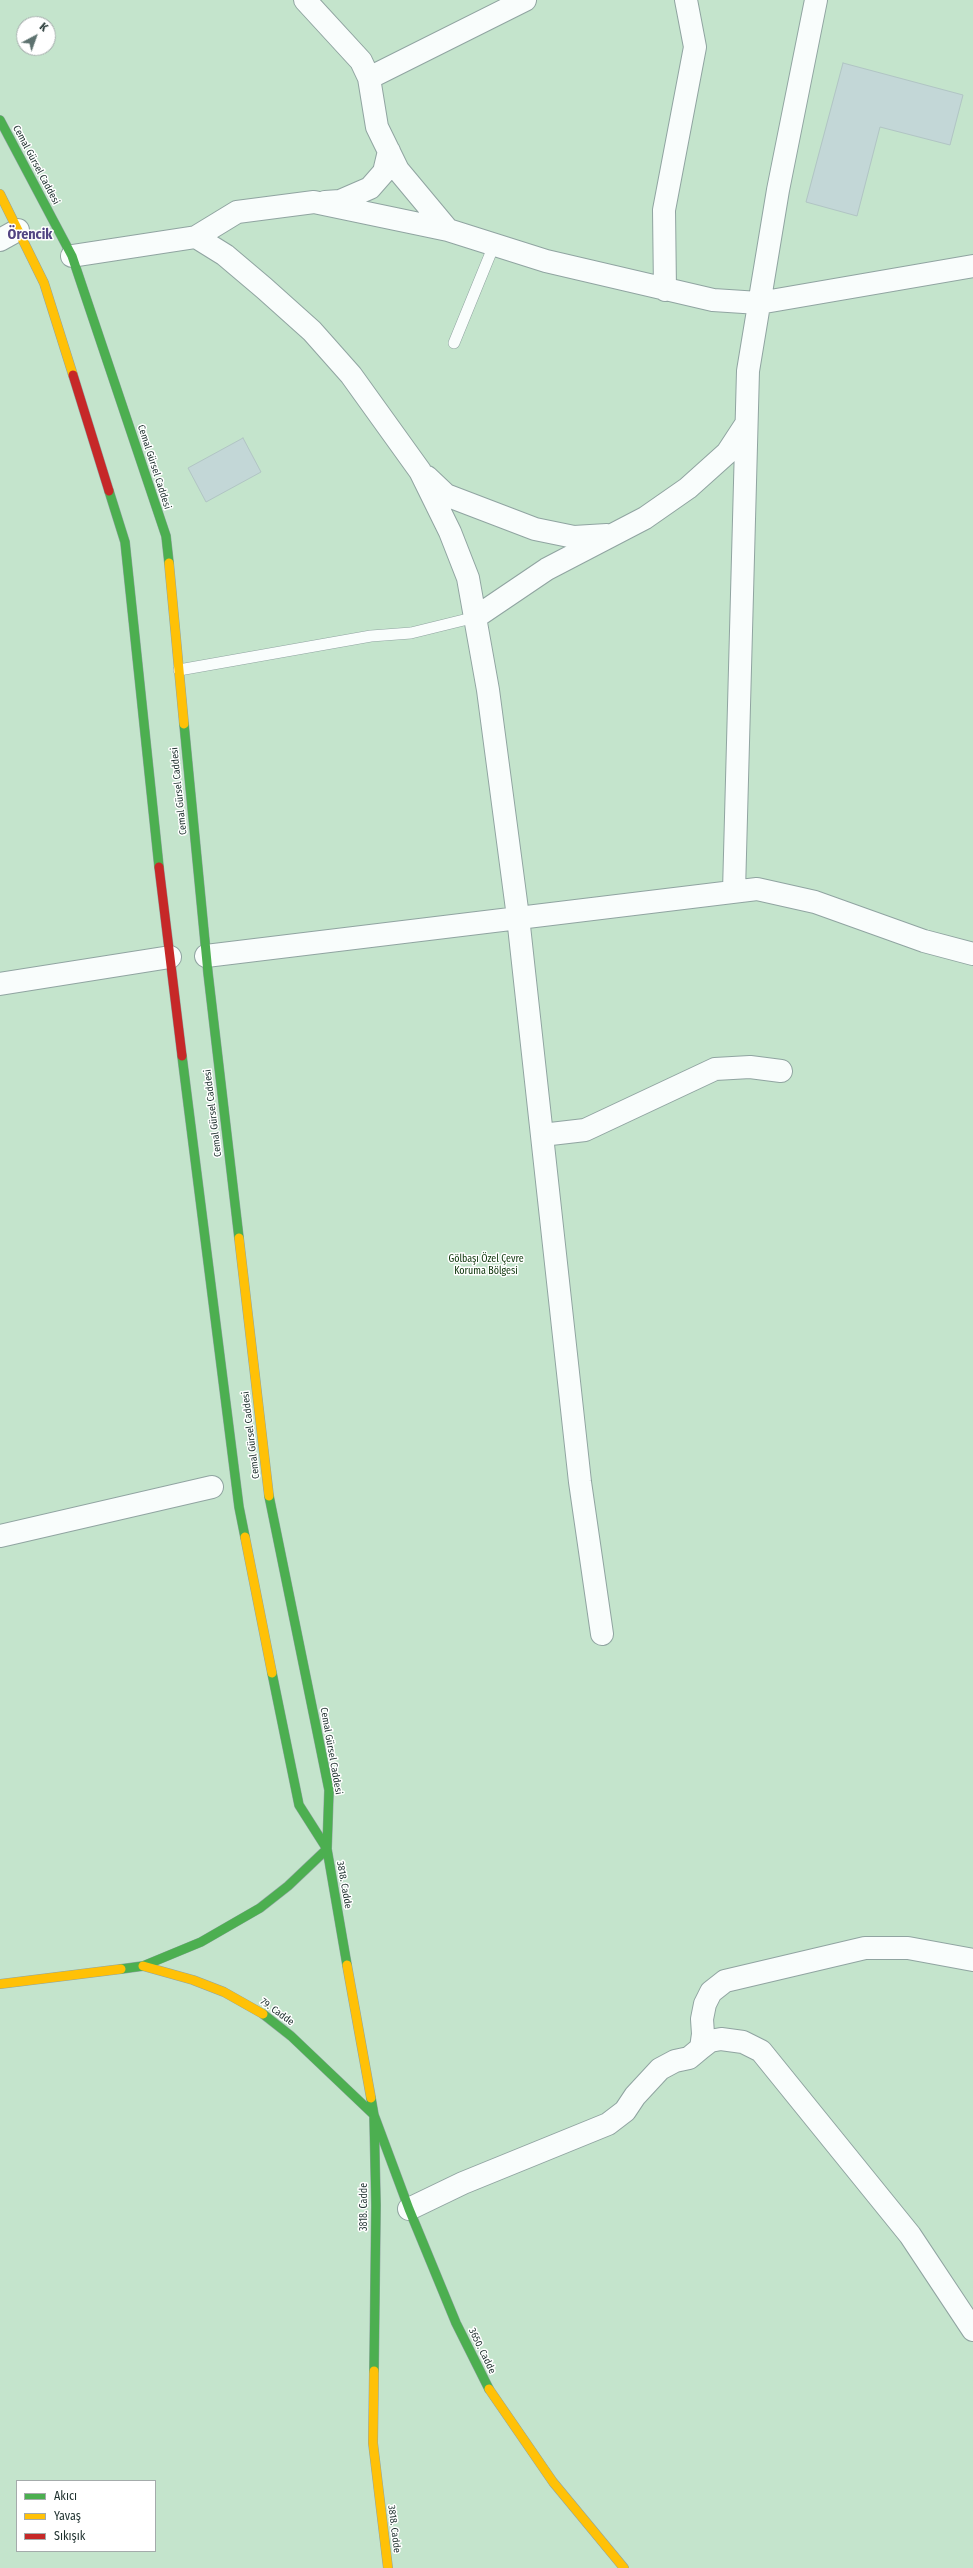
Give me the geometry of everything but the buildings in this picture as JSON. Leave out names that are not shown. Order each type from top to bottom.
[{"type":"street","points":[[305,0],[361,61],[369,78],[377,127],[398,170],[448,230]]},
{"type":"street","points":[[369,78],[525,0]]},
{"type":"street","points":[[665,290],[664,210],[695,48],[686,0]]},
{"type":"street","points":[[734,891],[748,371],[778,190],[816,0]]},
{"type":"street","name":"Cemal Gürsel Caddesi","points":[[0,120],[72,256],[166,536],[206,956],[268,1492],[329,1790],[327,1850]]},
{"type":"street","points":[[72,256],[196,237],[237,212],[314,202],[340,201],[370,188],[384,172],[389,151]]},
{"type":"street","name":"Cemal Gürsel Caddesi","points":[[0,194],[9,235],[44,284],[125,542],[155,837],[239,1507],[299,1805],[327,1850]]},
{"type":"street","points":[[314,202],[448,230],[546,262],[713,300],[759,303],[973,266]]},
{"type":"street","points":[[196,237],[225,255],[312,331],[351,375],[420,471],[450,532],[468,578],[488,690],[518,917],[580,1482],[602,1634]]},
{"type":"street","points":[[476,617],[547,569],[608,535],[645,518],[688,488],[727,453],[746,424]]},
{"type":"street","points":[[420,471],[446,495],[536,529],[574,536],[608,535]]},
{"type":"street","points":[[206,956],[757,889],[815,902],[924,941],[972,951]]},
{"type":"street","points":[[0,984],[170,957]]},
{"type":"street","points":[[542,1135],[585,1130],[715,1069],[750,1066],[781,1071]]},
{"type":"street","points":[[0,1536],[212,1487]]},
{"type":"street","name":"79. Cadde","points":[[0,1984],[143,1966],[201,1942],[254,1912],[288,1886],[327,1850]]},
{"type":"street","name":"3818. Cadde","points":[[327,1850],[374,2115],[376,2205],[373,2443],[388,2568]]},
{"type":"street","points":[[701,2048],[703,2034],[702,2020],[705,2004],[711,1992],[725,1981],[865,1948],[908,1948],[973,1960]]},
{"type":"street","name":"79. Cadde","points":[[143,1966],[218,1990],[258,2010],[291,2036],[374,2115]]},
{"type":"street","points":[[409,2209],[463,2183],[608,2124],[625,2111],[635,2096],[660,2069],[675,2061],[689,2058],[710,2041],[721,2039],[743,2042],[761,2051],[910,2235],[973,2330]]},
{"type":"street","name":"3650. Cadde","points":[[374,2115],[409,2209],[456,2323],[493,2397],[548,2476],[624,2568]]},
{"type":"lane","points":[[454,343],[494,245]]},
{"type":"lane","points":[[179,670],[371,636],[411,633],[476,617]]},
{"type":"green space","name":"Gölbaşı Özel Çevre Koruma Bölgesi","points":[[0,0],[973,0],[973,2568],[0,2568]]},
{"type":"traffic: fast","points":[[0,120],[72,256],[166,536],[169,563]]},
{"type":"traffic: fast","points":[[109,491],[125,542],[159,867]]},
{"type":"traffic: fast","points":[[184,724],[208,973],[239,1238]]},
{"type":"traffic: fast","points":[[182,1056],[239,1507],[245,1537]]},
{"type":"traffic: fast","points":[[269,1496],[329,1790],[327,1849],[347,1965]]},
{"type":"traffic: fast","points":[[272,1673],[299,1805],[327,1849]]},
{"type":"traffic: fast","points":[[121,1969],[143,1966],[201,1942],[260,1908],[288,1886],[327,1849]]},
{"type":"traffic: fast","points":[[263,2014],[291,2036],[374,2115],[409,2209],[456,2323],[489,2389]]},
{"type":"traffic: fast","points":[[371,2098],[374,2115],[376,2205],[374,2371]]},
{"type":"traffic: slow","points":[[0,194],[44,283],[73,375]]},
{"type":"traffic: slow","points":[[169,563],[184,724]]},
{"type":"traffic: slow","points":[[239,1238],[269,1496]]},
{"type":"traffic: slow","points":[[245,1537],[272,1673]]},
{"type":"traffic: slow","points":[[347,1965],[371,2098]]},
{"type":"traffic: slow","points":[[143,1966],[193,1980],[224,1992],[263,2014]]},
{"type":"traffic: slow","points":[[0,1984],[121,1969]]},
{"type":"traffic: slow","points":[[374,2371],[373,2443],[388,2568]]},
{"type":"traffic: slow","points":[[489,2389],[553,2482],[624,2568]]},
{"type":"traffic: jam","points":[[73,375],[109,491]]},
{"type":"traffic: jam","points":[[159,867],[182,1056]]},
{"type":"district","name":"Örencik","points":[[30,235]]}]
